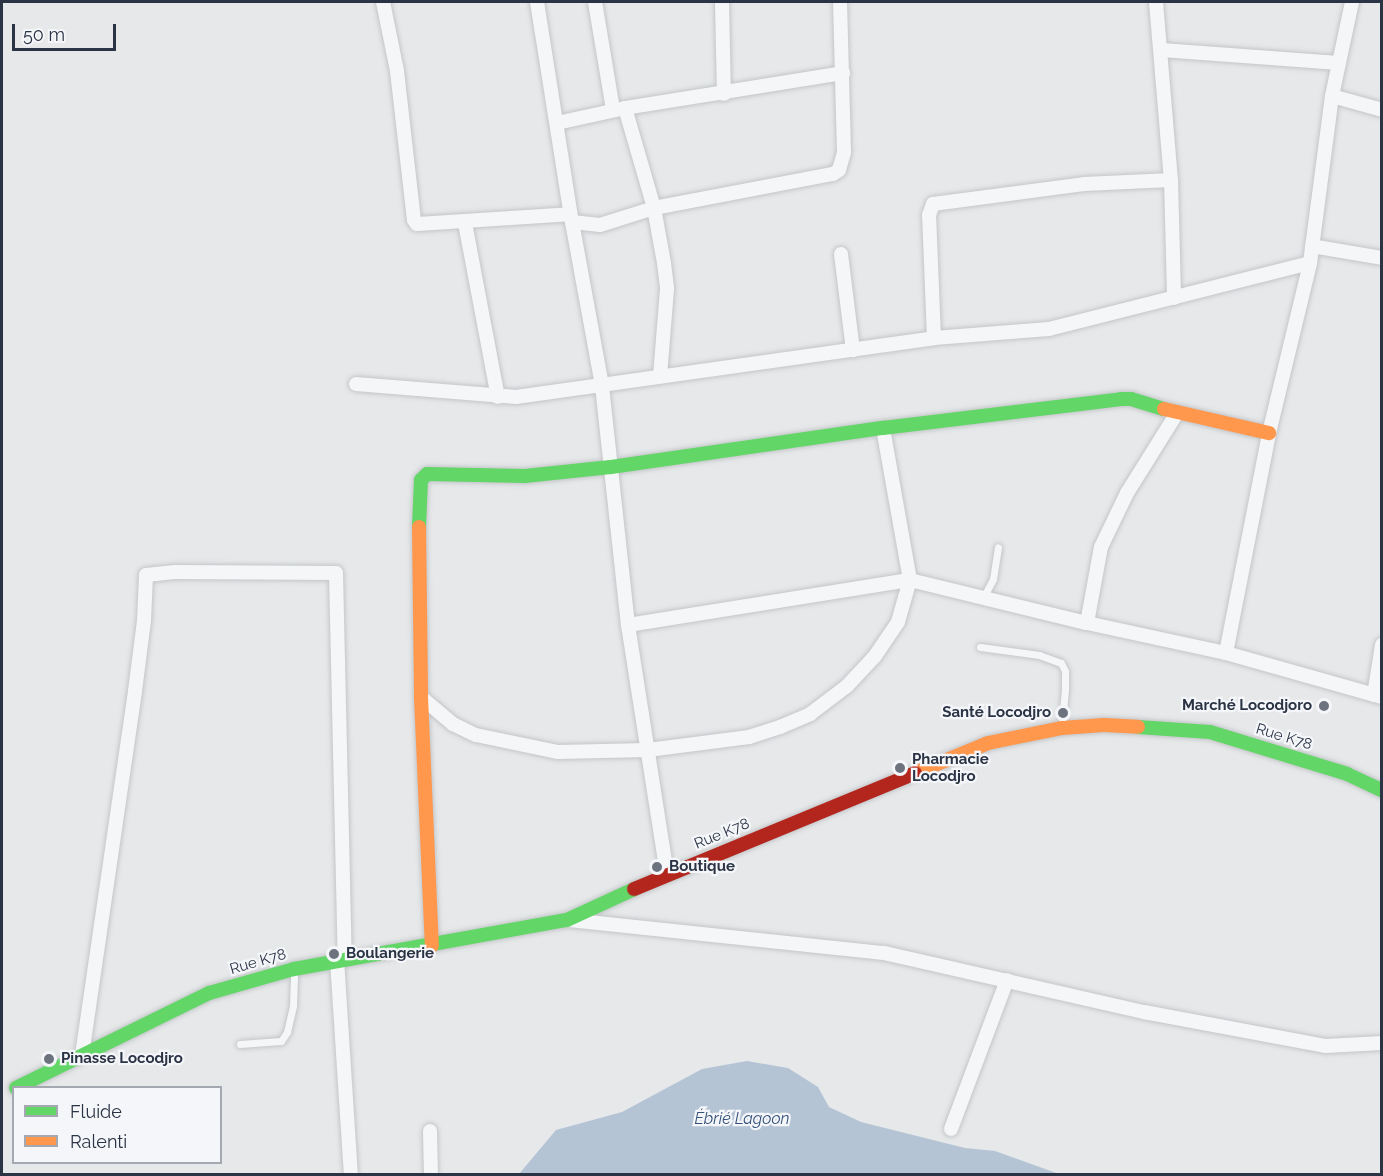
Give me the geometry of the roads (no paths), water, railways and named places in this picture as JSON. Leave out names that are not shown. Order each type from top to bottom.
[{"type":"street","points":[[383,2],[396,70],[414,220],[421,225],[571,218],[600,225],[654,208],[833,174],[839,170],[844,153],[840,2]]},
{"type":"street","points":[[537,2],[571,218],[602,386],[628,624],[667,874]]},
{"type":"street","points":[[595,2],[619,109],[654,208],[667,289],[660,376]]},
{"type":"street","points":[[722,2],[724,94]]},
{"type":"street","points":[[1156,2],[1162,50],[1171,180],[1174,298]]},
{"type":"street","points":[[1226,653],[1269,433],[1310,263],[1332,96],[1352,2]]},
{"type":"street","points":[[1162,50],[1339,63]]},
{"type":"street","points":[[557,123],[619,109],[724,94],[843,73]]},
{"type":"street","points":[[1332,96],[1382,110]]},
{"type":"street","points":[[934,338],[929,215],[933,204],[1084,184],[1171,180]]},
{"type":"street","points":[[465,223],[498,396]]},
{"type":"street","points":[[1312,246],[1382,258]]},
{"type":"street","points":[[841,254],[853,350]]},
{"type":"street","points":[[356,384],[516,398],[934,338],[1049,329],[1310,263]]},
{"type":"street","points":[[432,946],[420,697],[418,567],[423,477],[431,473],[525,476],[611,467],[883,428],[1121,399],[1131,399],[1177,413],[1269,433]]},
{"type":"street","points":[[1087,623],[1101,547],[1127,493],[1177,413]]},
{"type":"street","points":[[420,697],[453,724],[476,735],[558,752],[648,750],[749,737],[780,728],[810,714],[846,686],[875,656],[898,622],[910,580],[883,428]]},
{"type":"street","points":[[82,1055],[135,691],[146,575],[175,572],[336,573],[341,960],[351,1174]]},
{"type":"street","points":[[628,624],[910,580],[1087,623],[1226,653],[1378,696],[1382,645]]},
{"type":"street","name":"Rue K78","points":[[18,1086],[209,993],[294,969],[567,920],[667,874],[988,743],[1062,728],[1104,725],[1210,732],[1307,761],[1382,790]]},
{"type":"street","points":[[567,920],[884,953],[1144,1012],[1325,1046],[1382,1043]]},
{"type":"street","points":[[951,1129],[1007,980]]},
{"type":"street","points":[[430,1131],[431,1174]]},
{"type":"lane","points":[[983,598],[993,579],[998,547]]},
{"type":"lane","points":[[980,647],[1039,655],[1061,663],[1065,671],[1062,728]]},
{"type":"lane","points":[[240,1044],[281,1041],[287,1032],[293,1006],[294,969]]},
{"type":"water","name":"Ébrié Lagoon","points":[[747,1061],[788,1068],[818,1087],[829,1107],[861,1122],[965,1148],[995,1151],[1059,1174],[519,1174],[556,1130],[622,1112],[702,1069]]},
{"type":"place","name":"Marché Locodjoro","points":[[1324,706]]},
{"type":"place","name":"Santé Locodjro","points":[[1063,713]]},
{"type":"place","name":"Pharmacie Locodjro","points":[[900,768]]},
{"type":"place","name":"Boutique","points":[[657,867]]},
{"type":"place","name":"Boulangerie","points":[[334,954]]},
{"type":"place","name":"Pinasse Locodjro","points":[[49,1059]]}]
